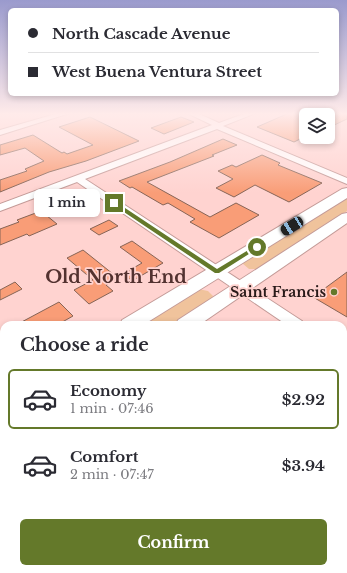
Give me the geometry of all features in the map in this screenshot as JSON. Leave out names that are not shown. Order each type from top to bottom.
[{"type":"main road","points":[[136,321],[347,192]]},
{"type":"main road","points":[[191,321],[347,217]]},
{"type":"street","points":[[0,208],[182,140]]},
{"type":"street","points":[[248,140],[347,181]]},
{"type":"street","points":[[78,179],[291,321]]},
{"type":"shaded area","points":[[347,196],[347,211],[257,269],[249,269],[242,263]]},
{"type":"shaded area","points":[[198,289],[208,291],[213,296],[212,299],[178,321],[146,321]]},
{"type":"building","points":[[17,140],[41,140],[62,153],[64,152],[67,154],[93,145],[83,140],[136,140],[139,141],[86,161],[49,172],[0,192],[0,180],[27,171],[25,169],[44,161],[25,148],[0,155],[0,145]]},
{"type":"building","points":[[221,140],[237,145],[212,155],[214,156],[147,182],[210,217],[236,203],[259,215],[219,238],[190,222],[195,219],[168,203],[163,205],[119,181],[170,162]]},
{"type":"building","points":[[288,140],[299,140],[294,142]]},
{"type":"building","points":[[262,155],[280,163],[278,165],[322,183],[289,202],[255,185],[234,197],[216,188],[233,179],[218,171],[232,165],[236,167]]},
{"type":"building","points":[[78,198],[91,207],[71,215],[58,206]]},
{"type":"building","points":[[41,211],[57,224],[29,236],[27,234],[0,245],[0,229],[19,222],[17,220]]},
{"type":"building","points":[[109,220],[118,226],[99,235],[90,229]]},
{"type":"building","points":[[132,241],[163,263],[132,281],[123,274],[142,263],[120,247]]},
{"type":"building","points":[[83,250],[118,278],[106,285],[113,291],[89,304],[74,290],[93,280],[67,258]]},
{"type":"building","name":"Saint Francis","points":[[347,272],[347,317],[313,297]]},
{"type":"building","points":[[15,282],[22,289],[0,300],[0,290]]},
{"type":"building","points":[[59,302],[73,316],[64,321],[23,321]]},
{"type":"place","name":"Saint Francis","points":[[334,292]]},
{"type":"district","name":"Old North End","points":[[116,277]]},
{"type":"route","points":[[114,203],[217,272],[257,247]]}]
